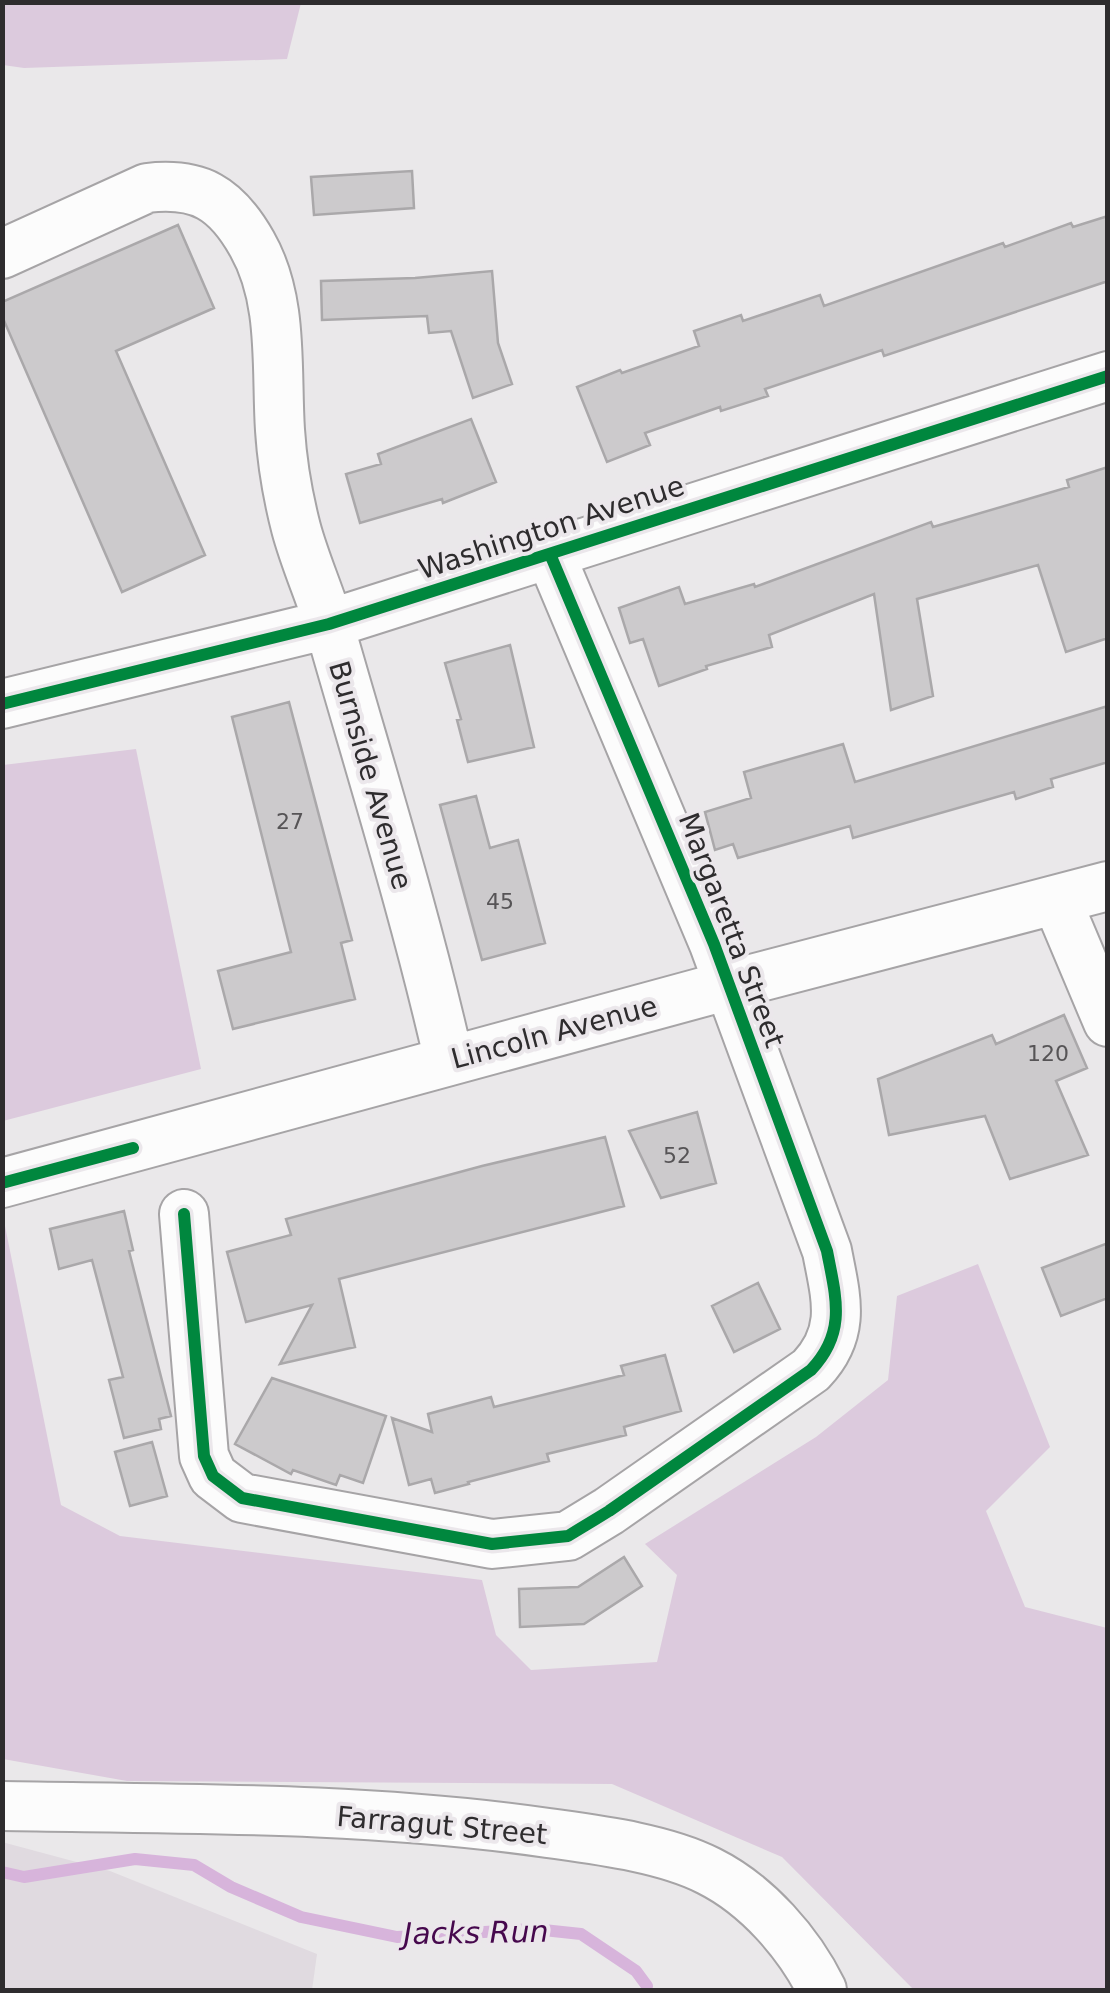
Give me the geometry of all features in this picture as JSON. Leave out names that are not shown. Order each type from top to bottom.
[{"type":"street","name":"Burnside Avenue","points":[[2,254],[148,188],[186,186],[208,194],[230,214],[252,244],[268,284],[276,320],[281,435],[295,526],[328,624],[449,1061]]},
{"type":"street","name":"Washington Avenue","points":[[2,704],[328,624],[1108,376]]},
{"type":"street","name":"Margaretta Street","points":[[184,1214],[204,1456],[213,1476],[242,1498],[492,1544],[568,1536],[609,1512],[810,1370],[827,1353],[835,1334],[836,1298],[827,1251],[729,985],[550,554]]},
{"type":"street","name":"Lincoln Avenue","points":[[2,1183],[1108,886]]},
{"type":"street","points":[[1057,901],[1108,1022]]},
{"type":"street","name":"Farragut Street","points":[[2,1806],[283,1812],[486,1824],[596,1840],[707,1870],[737,1888],[779,1927],[822,1990]]},
{"type":"shaded area","points":[[2,3],[301,3],[287,59],[24,68],[3,65]]},
{"type":"shaded area","points":[[136,749],[201,1069],[3,1121],[3,765]]},
{"type":"shaded area","points":[[3,1216],[61,1505],[120,1536],[482,1580],[496,1635],[531,1670],[657,1662],[677,1575],[645,1544],[816,1437],[888,1380],[897,1296],[978,1264],[1050,1447],[986,1511],[1025,1607],[1107,1628],[1107,1990],[914,1990],[782,1857],[612,1784],[127,1781],[3,1759]]},
{"type":"shaded area","points":[[2,1842],[110,1871],[317,1954],[312,1990],[3,1990]]},
{"type":"building","points":[[412,171],[414,208],[314,215],[311,177]]},
{"type":"building","points":[[1108,216],[1108,281],[884,356],[882,350],[765,389],[768,396],[721,411],[720,407],[645,433],[650,445],[607,462],[577,387],[699,346],[694,331],[741,315],[743,321],[820,295],[824,306],[1003,243],[1005,247],[1071,223],[1073,227]]},
{"type":"building","points":[[178,225],[214,308],[116,351],[205,555],[122,592],[2,316],[2,302]]},
{"type":"building","points":[[492,271],[498,343],[512,384],[473,398],[451,331],[429,333],[427,316],[322,320],[321,281]]},
{"type":"building","points":[[471,419],[496,482],[443,503],[442,499],[360,523],[346,474],[381,464],[378,454]]},
{"type":"building","points":[[1108,467],[1108,638],[1066,652],[1038,565],[917,599],[933,696],[891,710],[874,594],[769,635],[772,647],[706,666],[707,669],[659,686],[643,639],[630,643],[619,608],[679,587],[685,604],[754,584],[755,587],[931,522],[933,527],[1069,487],[1067,480]]},
{"type":"building","points":[[510,645],[534,747],[468,762],[445,663]]},
{"type":"building","points":[[289,702],[352,940],[341,943],[355,999],[233,1029],[218,971],[291,952],[232,717]]},
{"type":"building","points":[[1108,706],[1108,762],[1051,779],[1053,787],[1016,799],[1014,792],[853,838],[850,826],[738,858],[733,844],[715,850],[705,812],[751,798],[744,772],[843,744],[855,782]]},
{"type":"building","points":[[476,796],[490,848],[518,840],[545,943],[482,960],[440,805]]},
{"type":"building","points":[[1064,1015],[1087,1068],[1056,1081],[1088,1155],[1010,1179],[985,1116],[889,1135],[878,1079],[992,1035],[996,1044]]},
{"type":"building","points":[[697,1112],[716,1183],[661,1198],[629,1131]]},
{"type":"building","points":[[605,1137],[624,1206],[339,1279],[355,1347],[280,1364],[312,1305],[246,1322],[227,1252],[291,1235],[286,1219]]},
{"type":"building","points":[[124,1211],[133,1250],[129,1251],[171,1416],[159,1419],[161,1429],[124,1438],[109,1380],[123,1377],[92,1260],[59,1269],[50,1229]]},
{"type":"building","points":[[1108,1243],[1108,1298],[1061,1316],[1042,1268]]},
{"type":"building","points":[[758,1283],[780,1329],[734,1352],[712,1306]]},
{"type":"building","points":[[665,1355],[681,1411],[624,1427],[626,1435],[547,1454],[549,1461],[469,1484],[435,1493],[431,1479],[409,1485],[392,1418],[432,1432],[428,1414],[491,1397],[494,1407],[624,1375],[621,1366]]},
{"type":"building","points":[[272,1378],[386,1416],[363,1483],[340,1475],[336,1485],[293,1470],[291,1474],[235,1444]]},
{"type":"building","points":[[152,1442],[167,1496],[130,1506],[115,1452]]},
{"type":"building","points":[[624,1557],[642,1586],[584,1624],[520,1627],[519,1589],[578,1587]]},
{"type":"waterway","name":"Jacks Run","points":[[2,1872],[24,1877],[135,1859],[194,1865],[231,1887],[301,1917],[397,1937],[534,1929],[581,1934],[636,1971],[647,1986]]},
{"type":"cycle path","points":[[2,704],[329,624],[1108,376]]},
{"type":"cycle path","points":[[184,1214],[204,1456],[213,1476],[242,1498],[492,1544],[568,1536],[811,1370],[830,1342],[836,1314],[827,1251],[714,944],[550,554]]},
{"type":"cycle path","points":[[2,1183],[133,1148]]}]
